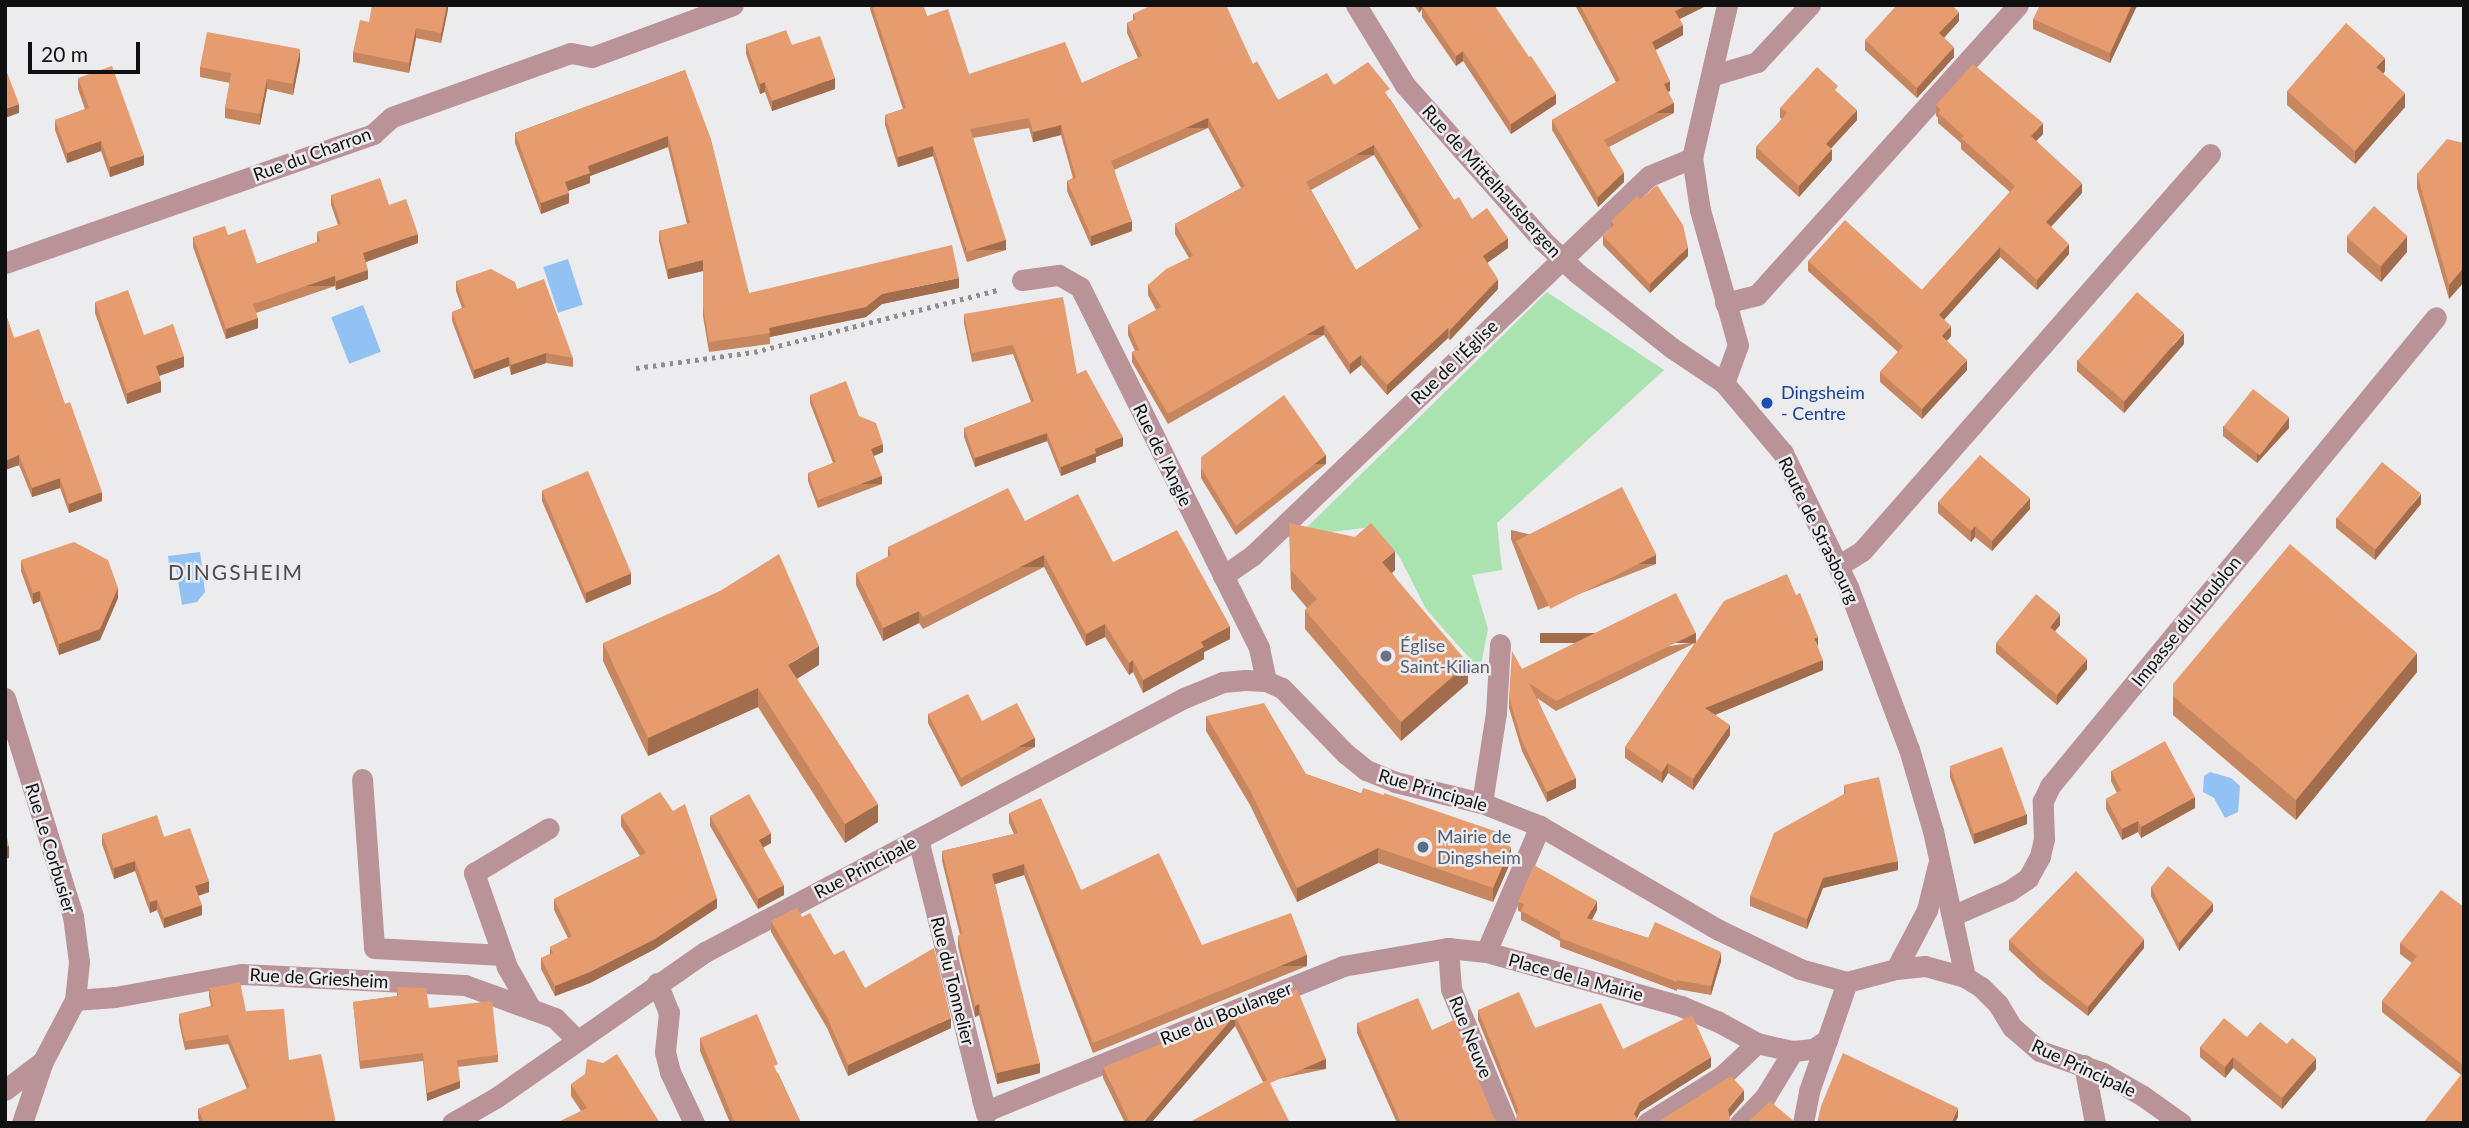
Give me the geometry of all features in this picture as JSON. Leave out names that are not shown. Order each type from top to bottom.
[{"type":"street","name":"Rue du Charron","points":[[5,263],[373,134],[392,117],[570,53],[592,57],[733,5]]},
{"type":"street","name":"Rue de Mittelhausbergen","points":[[1356,5],[1405,85],[1542,240],[1672,348],[1724,383]]},
{"type":"street","points":[[1724,383],[1738,345],[1700,210],[1692,158],[1714,75],[1727,5]]},
{"type":"street","points":[[1714,75],[1757,62],[1810,5]]},
{"type":"street","points":[[1726,303],[1758,295],[2018,5]]},
{"type":"street","points":[[1838,566],[1862,551],[2210,154]]},
{"type":"street","name":"Rue de l'Église","points":[[1223,576],[1253,555],[1649,176],[1692,158]]},
{"type":"street","name":"Rue de l'Angle","points":[[1022,280],[1059,275],[1080,287],[1259,648],[1266,681]]},
{"type":"street","name":"Impasse du Houblon","points":[[1954,915],[2009,891],[2028,878],[2042,848],[2043,801],[2050,786],[2436,317]]},
{"type":"street","name":"Route de Strasbourg","points":[[1724,383],[1783,453],[1838,566],[1909,749],[1933,831],[1938,865],[1954,915],[1965,977]]},
{"type":"street","points":[[1482,803],[1496,713],[1500,644]]},
{"type":"street","name":"Rue Principale","points":[[452,1123],[497,1097],[705,952],[1184,698],[1223,682],[1266,681],[1282,688],[1299,702],[1345,753],[1366,770],[1395,782],[1482,803],[1540,826],[1719,930],[1800,969],[1847,982],[1896,969],[1925,966],[1965,977],[1981,987],[1998,1004],[2012,1027],[2040,1051],[2084,1065],[2143,1096],[2181,1123]]},
{"type":"street","name":"Rue Le Corbusier","points":[[5,698],[73,916],[79,962],[75,1000]]},
{"type":"street","points":[[362,779],[374,948],[503,956]]},
{"type":"street","name":"Place de la Mairie","points":[[1540,826],[1486,952],[1681,1006],[1717,1021],[1757,1043],[1793,1051]]},
{"type":"street","points":[[531,1009],[503,956],[474,873],[549,828]]},
{"type":"street","name":"Rue du Tonnelier","points":[[918,839],[988,1123]]},
{"type":"street","name":"Route de Strasbourg","points":[[1896,969],[1927,910],[1938,865]]},
{"type":"street","name":"Rue du Boulanger","points":[[982,1100],[986,1111],[1343,966],[1448,948],[1486,952]]},
{"type":"street","name":"Rue Neuve","points":[[1448,948],[1451,989],[1506,1123]]},
{"type":"street","name":"Rue de Griesheim","points":[[75,1000],[115,997],[242,974],[465,985],[555,1018],[577,1040]]},
{"type":"street","points":[[1803,1123],[1809,1091],[1847,982]]},
{"type":"street","points":[[657,983],[669,1012],[665,1052],[694,1123]]},
{"type":"street","points":[[22,1123],[43,1061],[75,1000]]},
{"type":"street","points":[[1740,1123],[1765,1097],[1793,1051],[1812,1049],[1827,1040]]},
{"type":"street","points":[[1647,1123],[1722,1076],[1757,1043]]},
{"type":"street","points":[[5,1090],[43,1061]]},
{"type":"street","points":[[2084,1065],[2095,1123]]},
{"type":"path","points":[[636,368],[754,352],[979,297],[1022,280]]},
{"type":"green space","points":[[1547,292],[1664,370],[1497,523],[1502,570],[1472,575],[1488,629],[1480,670],[1426,609],[1399,556],[1372,527],[1298,536]]},
{"type":"water","points":[[568,259],[583,305],[558,313],[543,267]]},
{"type":"water","points":[[363,305],[381,352],[349,364],[331,317]]},
{"type":"water","points":[[200,552],[205,592],[197,602],[182,605],[176,569],[169,565],[168,556]]},
{"type":"water","points":[[2210,772],[2231,778],[2240,786],[2238,812],[2225,818],[2214,798],[2203,792],[2204,776]]},
{"type":"building","points":[[372,5],[447,5],[441,33],[416,28],[409,63],[353,52],[360,20],[369,22]]},
{"type":"building","points":[[872,5],[923,5],[927,16],[948,9],[969,74],[1065,42],[1082,83],[1142,56],[1127,23],[1136,19],[1133,14],[1152,5],[1226,5],[1253,64],[1257,61],[1278,100],[1327,73],[1334,85],[1368,62],[1390,89],[1385,92],[1454,200],[1459,197],[1472,219],[1487,208],[1508,238],[1483,256],[1498,279],[1450,330],[1448,328],[1387,385],[1361,355],[1350,364],[1324,325],[1168,414],[1132,352],[1139,350],[1128,325],[1161,307],[1148,285],[1166,269],[1193,256],[1175,224],[1245,186],[1208,118],[1111,161],[1132,221],[1091,236],[1067,181],[1076,178],[1061,125],[1033,132],[1029,118],[970,129],[1006,240],[967,252],[933,146],[898,157],[885,115],[906,108]],"holes":[[[1374,145],[1423,226],[1356,270],[1306,182]]]},
{"type":"building","points":[[1494,5],[1556,94],[1511,124],[1463,51],[1456,56],[1422,6]]},
{"type":"building","points":[[1580,5],[1688,5],[1675,11],[1683,25],[1652,42],[1670,81],[1664,84],[1674,103],[1604,140],[1624,172],[1598,197],[1552,120],[1620,80]]},
{"type":"building","points":[[1897,5],[1952,5],[1959,12],[1939,33],[1954,47],[1917,88],[1865,40]]},
{"type":"building","points":[[2040,5],[2132,5],[2110,53],[2033,19]]},
{"type":"building","points":[[2346,23],[2385,58],[2376,67],[2405,93],[2355,151],[2287,91]]},
{"type":"building","points":[[786,30],[792,45],[820,36],[835,78],[772,101],[765,82],[760,84],[746,44]]},
{"type":"building","points":[[207,32],[300,49],[293,84],[267,79],[260,114],[225,108],[231,73],[200,67]]},
{"type":"building","points":[[1973,64],[2043,123],[2031,136],[2082,183],[2046,222],[2069,244],[2037,280],[2000,247],[1939,315],[1951,326],[1942,336],[1967,360],[1922,409],[1880,372],[1903,346],[1808,261],[1845,220],[1922,290],[2015,186],[1961,138],[1964,136],[1938,113],[1941,110],[1936,105]]},
{"type":"building","points":[[112,66],[144,155],[110,167],[101,141],[67,153],[55,120],[89,108],[78,78]]},
{"type":"building","points":[[5,67],[19,104],[5,109]]},
{"type":"building","points":[[1817,67],[1838,86],[1835,90],[1857,110],[1826,144],[1832,149],[1799,186],[1756,147],[1787,113],[1780,108]]},
{"type":"building","points":[[685,70],[711,139],[749,293],[952,245],[959,278],[882,294],[866,307],[769,328],[770,333],[709,342],[703,306],[703,260],[668,269],[659,231],[690,223],[668,136],[588,166],[590,173],[565,182],[569,193],[541,203],[515,133]]},
{"type":"building","points":[[2447,139],[2464,143],[2464,267],[2449,285],[2417,174]]},
{"type":"building","points":[[380,178],[389,205],[406,199],[418,234],[363,253],[368,270],[336,281],[335,276],[253,304],[258,318],[226,329],[193,237],[225,226],[228,235],[245,229],[257,264],[320,241],[317,232],[341,224],[331,195]]},
{"type":"building","points":[[1657,185],[1683,225],[1688,247],[1650,284],[1603,236],[1614,225],[1611,221],[1637,196],[1640,200]]},
{"type":"building","points":[[2374,206],[2407,236],[2380,267],[2347,236]]},
{"type":"building","points":[[491,269],[515,282],[517,289],[544,279],[573,358],[546,353],[511,365],[509,357],[474,370],[452,312],[465,307],[456,281]]},
{"type":"building","points":[[128,290],[144,335],[173,324],[184,356],[156,366],[161,381],[127,393],[95,302]]},
{"type":"building","points":[[2137,292],[2184,333],[2124,401],[2077,361]]},
{"type":"building","points":[[1063,297],[1077,374],[1086,370],[1123,437],[1095,449],[1096,453],[1061,467],[1047,433],[975,458],[964,428],[1034,401],[1013,345],[972,353],[964,314]]},
{"type":"building","points":[[5,312],[14,338],[39,329],[65,404],[70,402],[102,492],[69,504],[60,478],[32,488],[19,455],[5,461]]},
{"type":"building","points":[[846,381],[859,416],[876,423],[883,444],[871,449],[882,476],[818,500],[808,473],[836,462],[810,395]]},
{"type":"building","points":[[2253,389],[2289,417],[2260,455],[2223,427]]},
{"type":"building","points":[[1284,395],[1326,455],[1236,526],[1201,468],[1201,457]]},
{"type":"building","points":[[1980,455],[2030,498],[1992,541],[1975,526],[1971,531],[1938,502]]},
{"type":"building","points":[[2382,462],[2421,493],[2376,549],[2337,518]]},
{"type":"building","points":[[588,471],[631,573],[585,593],[542,491]]},
{"type":"building","points":[[1622,487],[1657,555],[1550,609],[1516,541]]},
{"type":"building","points":[[1008,488],[1025,521],[1078,494],[1113,562],[1177,530],[1230,626],[1201,642],[1204,647],[1143,680],[1133,660],[1129,663],[1105,624],[1086,634],[1044,555],[923,617],[919,611],[883,628],[856,573],[891,555],[888,547]]},
{"type":"building","name":"Église Saint-Kilian","points":[[1289,523],[1355,537],[1371,523],[1395,551],[1382,562],[1468,663],[1401,722],[1305,610],[1317,599],[1291,570]]},
{"type":"building","points":[[74,542],[108,560],[118,588],[100,629],[59,644],[40,591],[33,593],[21,560]]},
{"type":"building","points":[[2290,544],[2417,653],[2296,800],[2173,696],[2173,684]]},
{"type":"building","points":[[779,554],[819,646],[788,665],[878,804],[845,824],[758,688],[648,738],[603,643],[720,591]]},
{"type":"building","points":[[1787,574],[1796,595],[1800,593],[1818,637],[1814,638],[1823,660],[1705,708],[1730,725],[1693,779],[1668,763],[1662,772],[1625,747],[1724,601]]},
{"type":"building","points":[[1676,593],[1696,633],[1556,701],[1529,683],[1576,778],[1547,792],[1522,741],[1509,697],[1512,651],[1522,669]]},
{"type":"building","points":[[2036,594],[2060,614],[2050,627],[2087,659],[2057,695],[1996,643]]},
{"type":"building","points":[[968,694],[982,721],[1017,703],[1035,738],[961,778],[928,714]]},
{"type":"building","points":[[1264,703],[1306,774],[1361,794],[1363,788],[1384,793],[1506,835],[1503,843],[1511,847],[1493,888],[1378,848],[1297,888],[1250,790],[1206,716]]},
{"type":"building","points":[[2165,741],[2195,797],[2141,827],[2138,821],[2122,829],[2106,799],[2121,790],[2111,771]]},
{"type":"building","points":[[2002,747],[2027,815],[1974,834],[1949,766]]},
{"type":"building","points":[[1879,777],[1898,861],[1823,878],[1807,919],[1750,896],[1774,833],[1846,793],[1844,785]]},
{"type":"building","points":[[660,792],[673,811],[685,804],[717,898],[655,939],[590,972],[555,986],[541,958],[553,953],[550,947],[572,936],[554,899],[646,853],[621,815]]},
{"type":"building","points":[[749,794],[771,833],[759,840],[784,885],[758,899],[710,816]]},
{"type":"building","points":[[1041,798],[1081,890],[1159,853],[1202,945],[1291,913],[1307,955],[1093,1043],[1024,864],[992,874],[1040,1063],[997,1073],[979,1004],[975,1006],[958,936],[962,933],[942,851],[1018,833],[1009,813]]},
{"type":"building","points":[[157,815],[164,837],[190,828],[209,881],[195,886],[202,905],[164,918],[157,900],[150,902],[135,861],[114,868],[102,834]]},
{"type":"building","points":[[5,830],[9,846],[5,847]]},
{"type":"building","points":[[1534,865],[1597,901],[1587,918],[1648,938],[1655,922],[1721,952],[1711,986],[1676,980],[1677,982],[1560,938],[1560,932],[1521,911],[1524,904],[1518,902]]},
{"type":"building","points":[[2168,866],[2213,903],[2179,943],[2151,887]]},
{"type":"building","points":[[2076,871],[2144,939],[2088,1007],[2009,940]]},
{"type":"building","points":[[2441,890],[2464,907],[2464,1066],[2382,1001],[2417,956],[2400,943]]},
{"type":"building","points":[[797,908],[802,917],[810,913],[834,955],[844,950],[865,988],[934,948],[951,1018],[848,1065],[827,1017],[771,921]]},
{"type":"building","points":[[240,982],[246,1011],[284,1009],[289,1060],[321,1054],[336,1123],[204,1123],[198,1109],[250,1087],[228,1035],[185,1041],[179,1014],[213,1006],[209,988]]},
{"type":"building","points":[[397,987],[426,988],[429,1008],[492,1001],[498,1055],[457,1060],[460,1081],[427,1093],[423,1053],[360,1061],[353,1002],[398,996]]},
{"type":"building","points":[[1297,989],[1326,1059],[1270,1083],[1290,1123],[1188,1123],[1267,1080],[1235,1015],[1143,1123],[1130,1123],[1103,1067]]},
{"type":"building","points":[[1519,992],[1535,1028],[1601,1003],[1623,1049],[1692,1015],[1711,1057],[1640,1102],[1634,1114],[1640,1123],[1512,1123],[1516,1121],[1518,1109],[1478,1010]]},
{"type":"building","points":[[1418,998],[1432,1030],[1454,1020],[1494,1118],[1500,1123],[1401,1123],[1357,1023]]},
{"type":"building","points":[[757,1014],[778,1064],[774,1066],[801,1123],[735,1123],[700,1038]]},
{"type":"building","points":[[2224,1018],[2247,1037],[2260,1022],[2287,1044],[2292,1038],[2316,1058],[2282,1098],[2233,1057],[2225,1067],[2200,1047]]},
{"type":"building","points":[[1843,1053],[1958,1108],[1951,1123],[1817,1123],[1821,1106]]},
{"type":"building","points":[[617,1054],[660,1123],[556,1123],[587,1108],[571,1084],[585,1074],[587,1059],[603,1063]]},
{"type":"building","points":[[2464,1071],[2464,1123],[2423,1123]]},
{"type":"building","points":[[1731,1076],[1744,1090],[1728,1109],[1731,1123],[1656,1123]]},
{"type":"building","points":[[1770,1101],[1796,1123],[1747,1123]]},
{"type":"place","name":"Dingsheim - Centre","points":[[1767,403]]},
{"type":"place","name":"Église Saint-Kilian","points":[[1386,656]]},
{"type":"place","name":"Mairie de Dingsheim","points":[[1423,847]]},
{"type":"district","name":"DINGSHEIM","points":[[236,572]]}]
